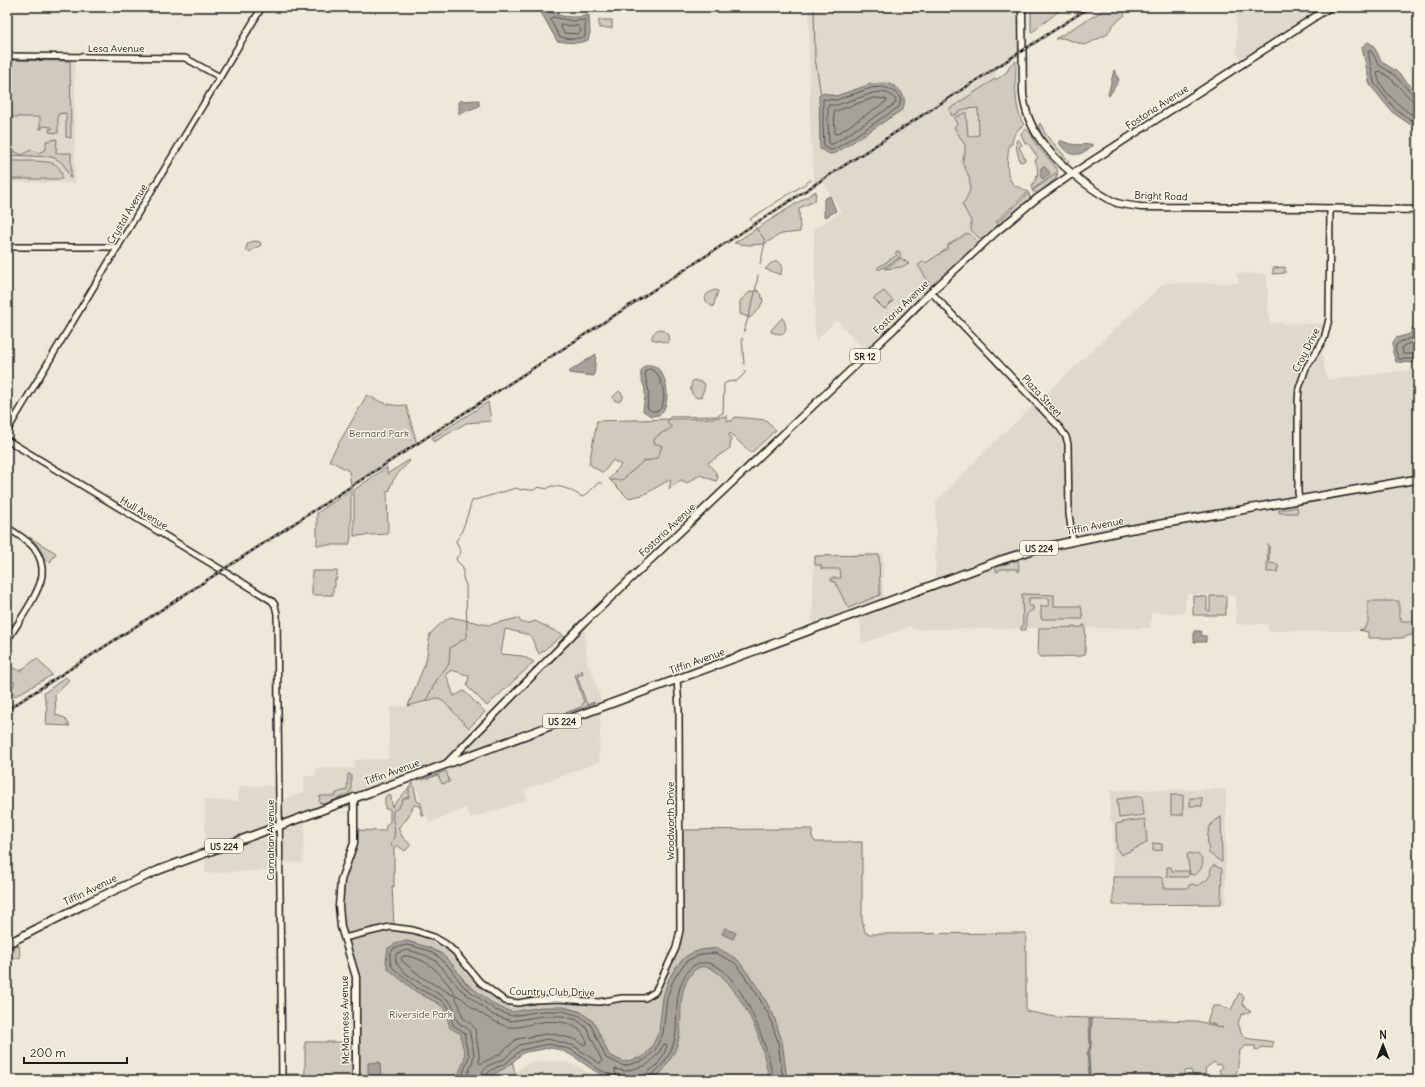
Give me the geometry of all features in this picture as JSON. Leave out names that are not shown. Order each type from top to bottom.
[{"type":"highway","name":"Tiffin Avenue","points":[[7,944],[55,918],[142,876],[1001,560],[1036,549],[1127,530],[1418,479]]},
{"type":"main road","name":"Bright Road","points":[[1022,7],[1023,94],[1026,112],[1038,137],[1056,161],[1094,191],[1119,203],[1133,206],[1418,210]]},
{"type":"main road","name":"Fostoria Avenue","points":[[447,763],[588,619],[895,328],[931,292],[1019,212],[1072,174],[1330,7]]},
{"type":"main road","name":"McManness Avenue","points":[[354,797],[354,843],[341,880],[339,900],[340,921],[356,977],[356,1080]]},
{"type":"street","name":"Crystal Avenue","points":[[7,431],[262,7]]},
{"type":"street","name":"Lesa Avenue","points":[[7,56],[185,58],[220,77]]},
{"type":"street","name":"Croy Drive","points":[[1300,500],[1298,493],[1299,390],[1304,373],[1321,344],[1328,324],[1330,208]]},
{"type":"street","points":[[7,247],[118,247]]},
{"type":"street","name":"Plaza Street","points":[[931,292],[1060,428],[1066,437],[1068,449],[1069,522],[1073,541]]},
{"type":"street","name":"Hull Avenue","points":[[7,440],[272,601]]},
{"type":"street","points":[[7,527],[24,539],[34,549],[39,558],[42,574],[35,593],[7,641]]},
{"type":"street","name":"Carnahan Avenue","points":[[272,601],[275,605],[277,614],[282,1080]]},
{"type":"street","name":"Woodworth Drive","points":[[670,961],[678,943],[680,919],[679,710],[677,679]]},
{"type":"street","name":"Country Club Drive","points":[[344,938],[390,927],[410,929],[429,935],[439,939],[453,950],[480,982],[491,992],[502,999],[513,1003],[559,999],[599,1002],[622,998],[645,998],[650,996],[656,990],[670,961]]},
{"type":"shaded area","points":[[809,7],[1022,7],[1022,51],[996,68],[996,221],[1003,226],[868,353],[852,338],[837,320],[815,341],[814,229],[841,212],[822,180],[814,185],[810,124]]},
{"type":"shaded area","points":[[1236,7],[1326,7],[1241,62],[1237,52]]},
{"type":"shaded area","points":[[7,56],[75,56],[75,183],[7,182]]},
{"type":"shaded area","points":[[1236,273],[1267,274],[1269,323],[1328,324],[1321,344],[1327,380],[1418,369],[1418,631],[1268,631],[1267,624],[1236,624],[1236,596],[1187,594],[1184,613],[1151,613],[1150,628],[911,629],[911,626],[861,644],[861,628],[857,613],[812,629],[814,555],[883,553],[883,595],[886,602],[935,584],[936,502],[985,451],[1164,283],[1238,283]]},
{"type":"shaded area","points":[[584,623],[588,666],[590,666],[601,699],[599,762],[524,790],[527,800],[471,818],[465,808],[429,823],[412,776],[305,816],[303,863],[272,862],[272,870],[205,873],[205,800],[238,801],[239,786],[279,786],[279,801],[304,792],[304,776],[316,776],[316,768],[354,768],[354,760],[388,759],[390,707],[408,706],[435,698],[443,701],[469,728],[472,736]]},
{"type":"shaded area","points":[[1226,789],[1226,904],[1113,905],[1113,822],[1110,821],[1110,790]]},
{"type":"shaded area","points":[[534,1061],[566,1062],[579,1067],[590,1074],[608,1080],[512,1080],[515,1073],[524,1065]]},
{"type":"green space","points":[[1033,7],[1064,7],[1031,33],[1031,11]]},
{"type":"green space","points":[[1109,7],[1121,7],[1125,15],[1114,24],[1106,35],[1085,45],[1063,38],[1055,39]]},
{"type":"green space","points":[[599,20],[612,20],[612,28],[599,28]]},
{"type":"green space","points":[[7,60],[70,61],[71,138],[66,137],[66,113],[58,114],[58,133],[49,132],[49,129],[52,129],[52,127],[42,126],[42,129],[40,129],[40,117],[7,117]]},
{"type":"green space","points":[[1016,61],[1018,110],[1024,125],[1014,135],[1012,144],[1009,145],[1008,171],[1014,185],[1028,192],[996,222],[997,223],[1029,193],[1030,200],[985,239],[983,239],[979,238],[971,230],[971,221],[962,204],[969,192],[970,183],[962,162],[965,153],[965,145],[954,127],[957,124],[954,118],[966,112],[968,136],[979,135],[978,108],[965,109],[952,116],[949,109],[1007,72],[1010,65]]},
{"type":"green space","points":[[1040,123],[1046,135],[1069,161],[1067,163],[1045,140],[1040,130]]},
{"type":"green space","points":[[1025,129],[1030,133],[1038,148],[1058,171],[1032,190],[1032,186],[1038,173],[1035,160],[1038,158],[1028,143],[1025,143],[1021,134]]},
{"type":"green space","points":[[57,139],[56,153],[71,153],[71,178],[61,163],[52,157],[7,155],[7,152],[13,149],[22,155],[32,150],[39,153],[46,149],[46,141]]},
{"type":"green space","points":[[1018,139],[1022,145],[1019,147],[1025,159],[1024,161],[1020,162],[1016,141]]},
{"type":"green space","points":[[7,161],[53,163],[59,168],[62,179],[7,179]]},
{"type":"green space","points":[[1058,173],[1056,178],[1038,194],[1032,191]]},
{"type":"green space","points":[[816,191],[815,201],[799,208],[800,232],[781,234],[764,244],[749,245],[734,243]]},
{"type":"green space","points":[[966,234],[970,234],[976,241],[977,246],[933,286],[931,286],[918,265],[924,261],[926,263],[948,248],[948,245]]},
{"type":"green space","points":[[254,241],[260,242],[261,245],[249,252],[246,251],[248,243]]},
{"type":"green space","points":[[898,251],[900,252],[900,257],[879,270],[877,268],[897,255],[895,253]]},
{"type":"green space","points":[[901,258],[909,264],[901,267],[884,269]]},
{"type":"green space","points":[[777,261],[782,265],[781,275],[765,269],[770,264]]},
{"type":"green space","points":[[1285,267],[1285,273],[1273,274],[1273,268]]},
{"type":"green space","points":[[715,290],[718,291],[713,307],[705,298],[708,294]]},
{"type":"green space","points":[[757,290],[761,294],[763,301],[759,309],[750,318],[740,314],[740,301],[750,292]]},
{"type":"green space","points":[[884,291],[893,301],[886,308],[883,308],[874,299]]},
{"type":"green space","points":[[782,318],[785,323],[786,330],[780,334],[771,332],[771,330]]},
{"type":"green space","points":[[659,329],[667,334],[669,338],[668,343],[652,339],[652,336],[656,330]]},
{"type":"green space","points":[[694,380],[704,383],[705,386],[701,397],[697,398],[691,391],[692,382]]},
{"type":"green space","points":[[619,391],[623,395],[623,398],[620,401],[615,401],[613,397]]},
{"type":"green space","name":"Bernard Park","points":[[367,395],[386,403],[406,405],[417,444],[351,486],[349,471],[329,460]]},
{"type":"green space","points":[[488,402],[491,421],[466,423],[434,442],[432,438]]},
{"type":"green space","points":[[727,416],[727,421],[732,421],[735,417],[766,420],[776,430],[751,453],[730,433],[730,448],[708,463],[716,473],[718,478],[716,481],[700,475],[687,483],[681,480],[669,489],[671,479],[643,495],[628,498],[609,479],[621,465],[613,460],[603,473],[589,464],[597,421],[713,418]]},
{"type":"green space","points":[[409,460],[410,461],[392,482],[390,490],[387,491],[388,534],[354,536],[354,490],[387,467],[387,474]]},
{"type":"green space","points":[[351,490],[351,538],[349,545],[317,545],[317,513]]},
{"type":"green space","points":[[1297,507],[1297,513],[1279,513],[1279,510]]},
{"type":"green space","points":[[29,537],[56,553],[50,562],[45,560],[42,552]]},
{"type":"green space","points":[[1268,544],[1269,563],[1278,564],[1278,572],[1267,572]]},
{"type":"green space","points":[[879,555],[880,595],[848,608],[835,582],[831,581],[831,578],[841,578],[840,569],[821,569],[821,565],[815,565],[815,556]]},
{"type":"green space","points":[[1018,560],[1018,572],[1017,569],[1000,569],[998,572],[996,571],[996,567]]},
{"type":"green space","points":[[312,571],[337,571],[335,587],[333,587],[333,595],[312,595]]},
{"type":"green space","points":[[1022,594],[1054,595],[1054,606],[1081,606],[1083,619],[1041,619],[1041,606],[1049,606],[1049,598],[1029,598],[1029,606],[1033,606],[1033,610],[1027,615],[1026,630],[1021,630],[1021,627],[1023,626]]},
{"type":"green space","points":[[1193,596],[1207,597],[1207,610],[1210,611],[1210,596],[1226,596],[1226,615],[1193,615]]},
{"type":"green space","points":[[1368,601],[1399,601],[1399,616],[1401,617],[1401,621],[1418,621],[1418,624],[1415,626],[1417,635],[1402,638],[1368,638],[1368,632],[1359,630],[1364,629],[1368,623]]},
{"type":"green space","points":[[450,617],[489,625],[518,618],[522,623],[530,623],[535,621],[563,635],[539,654],[530,635],[505,629],[501,654],[522,656],[534,662],[487,706],[467,686],[469,676],[452,670],[446,674],[454,696],[464,691],[485,712],[469,728],[443,701],[436,698],[408,706],[426,661],[430,634]]},
{"type":"green space","points":[[1083,625],[1085,625],[1085,654],[1082,656],[1040,657],[1038,655],[1039,628],[1083,627]]},
{"type":"green space","points":[[37,658],[52,675],[15,696],[10,693],[15,682],[7,681],[7,671],[13,668],[20,671]]},
{"type":"green space","points":[[582,670],[583,674],[577,676],[587,705],[594,702],[594,704],[565,714],[581,707],[584,702],[575,675]]},
{"type":"green space","points":[[66,677],[69,680],[55,694],[56,715],[65,718],[70,726],[46,725],[47,709],[44,693]]},
{"type":"green space","points":[[446,771],[449,782],[442,784],[438,775],[422,780]]},
{"type":"green space","points":[[348,774],[351,776],[351,791],[349,794],[325,804],[319,802],[320,796],[336,796],[336,793],[347,790]]},
{"type":"green space","name":"Riverside Park","points":[[413,783],[417,801],[421,803],[424,816],[421,815],[420,806],[414,805],[407,819],[398,828],[403,838],[411,845],[405,851],[397,845],[394,848],[394,887],[392,886],[394,927],[439,939],[491,991],[491,994],[494,997],[504,1003],[517,1006],[546,1002],[602,1005],[606,1001],[650,996],[678,943],[680,830],[779,828],[812,829],[812,837],[815,842],[862,842],[862,919],[865,932],[869,934],[1026,933],[1026,1011],[1055,1017],[1197,1021],[1223,1028],[1207,1022],[1213,1006],[1221,1006],[1231,1010],[1239,993],[1244,996],[1242,1004],[1251,1012],[1241,1015],[1238,1023],[1241,1032],[1246,1038],[1273,1042],[1272,1048],[1261,1047],[1258,1051],[1255,1050],[1255,1046],[1246,1046],[1240,1050],[1237,1072],[1233,1076],[1231,1074],[1229,1077],[1225,1077],[1220,1073],[1219,1070],[1222,1068],[1220,1064],[1217,1065],[1214,1062],[1205,1069],[1206,1077],[1201,1079],[1192,1074],[1191,1070],[1185,1071],[1184,1080],[772,1080],[769,1077],[769,1080],[659,1080],[656,1075],[609,1066],[581,1012],[563,1007],[507,1039],[515,1073],[512,1080],[282,1080],[282,1074],[305,1074],[305,1042],[356,1042],[356,977],[347,949],[339,901],[354,830],[385,831],[386,826],[390,821],[390,809],[385,809],[385,797],[388,794],[391,796],[392,807]]},
{"type":"green space","points":[[1171,795],[1183,795],[1183,815],[1171,815]]},
{"type":"green space","points":[[1142,796],[1144,815],[1119,818],[1117,799]]},
{"type":"green space","points":[[1190,798],[1202,798],[1202,806],[1190,806]]},
{"type":"green space","points":[[1221,817],[1222,862],[1209,853],[1208,842],[1208,832],[1212,823]]},
{"type":"green space","points":[[1145,819],[1147,842],[1121,855],[1117,849],[1116,824]]},
{"type":"green space","points":[[1153,843],[1162,844],[1162,850],[1153,851]]},
{"type":"green space","points":[[1190,853],[1199,855],[1203,861],[1202,867],[1196,874],[1193,875],[1190,874],[1187,855]]},
{"type":"green space","points":[[1213,865],[1222,869],[1221,904],[1113,905],[1113,877],[1159,877],[1164,879],[1162,883],[1164,883],[1164,888],[1188,888],[1189,885],[1194,884],[1196,886],[1206,881],[1211,874],[1210,872]]},
{"type":"green space","points":[[1167,867],[1171,867],[1172,871],[1189,871],[1189,875],[1187,877],[1167,877]]},
{"type":"green space","points":[[19,945],[20,958],[7,958],[7,951]]},
{"type":"water","points":[[538,7],[566,17],[580,17],[589,15],[590,33],[588,40],[576,43],[557,41]]},
{"type":"water","points":[[1368,42],[1373,45],[1382,62],[1396,71],[1418,93],[1417,122],[1411,125],[1392,112],[1370,85],[1362,47]]},
{"type":"water","points":[[1114,70],[1119,80],[1109,96],[1108,95]]},
{"type":"water","points":[[871,84],[891,84],[899,89],[904,99],[904,106],[902,110],[836,153],[830,154],[820,149],[819,95],[824,93],[836,96]]},
{"type":"water","points":[[479,100],[479,106],[459,114],[459,101]]},
{"type":"water","points":[[1060,140],[1080,145],[1092,144],[1092,146],[1088,150],[1079,154],[1070,154],[1063,148],[1059,142]]},
{"type":"water","points":[[1044,166],[1050,173],[1043,179],[1040,176],[1041,168]]},
{"type":"water","points":[[830,196],[836,211],[826,217],[824,216],[824,199]]},
{"type":"water","points":[[1416,320],[1418,320],[1418,363],[1396,362],[1393,353],[1393,342],[1396,338],[1410,334]]},
{"type":"water","points":[[596,354],[594,376],[569,373],[570,371]]},
{"type":"water","points":[[646,365],[653,366],[659,370],[666,385],[666,402],[664,410],[659,415],[651,416],[643,411],[645,394],[641,372]]},
{"type":"water","points":[[1194,631],[1201,631],[1202,636],[1206,636],[1206,642],[1194,642]]},
{"type":"water","points":[[725,928],[736,933],[733,939],[722,934]]},
{"type":"water","points":[[407,941],[428,947],[442,954],[452,964],[466,983],[496,1006],[512,1012],[541,1007],[563,1007],[581,1012],[594,1022],[609,1055],[624,1062],[643,1057],[651,1048],[659,1032],[663,997],[668,981],[675,968],[685,957],[692,953],[701,950],[718,948],[738,960],[759,989],[773,1014],[782,1041],[787,1080],[769,1080],[760,1041],[746,1009],[738,996],[720,974],[710,968],[700,967],[692,973],[684,986],[679,1040],[676,1048],[662,1072],[653,1079],[637,1081],[611,1079],[603,1076],[567,1053],[550,1048],[523,1053],[513,1062],[487,1080],[456,1080],[464,1061],[465,1054],[461,1034],[450,1028],[445,1009],[439,1004],[415,991],[388,969],[386,961],[388,948],[397,943]]},
{"type":"water","points":[[1089,1019],[1092,1019],[1091,1046],[1089,1055],[1090,1074],[1087,1054],[1090,1046]]},
{"type":"water","points":[[380,1062],[381,1080],[368,1080],[368,1063]]},
{"type":"waterway","points":[[814,7],[815,58],[821,95]]},
{"type":"waterway","points":[[752,222],[750,219],[811,180]]},
{"type":"waterway","points":[[755,227],[765,241],[760,264]]},
{"type":"waterway","points":[[744,332],[755,293],[758,275]]},
{"type":"waterway","points":[[742,338],[744,364]]},
{"type":"waterway","points":[[611,480],[622,480],[643,461],[652,460],[658,457],[662,446],[654,443],[654,440],[658,435],[672,427],[667,423],[670,417],[717,416],[723,413],[724,384],[727,382],[737,381],[745,373],[745,371]]},
{"type":"waterway","points":[[426,700],[439,676],[449,664],[450,648],[467,637],[466,585],[463,578],[463,567],[456,558],[461,553],[456,541],[463,528],[472,501],[516,488],[521,490],[534,490],[538,487],[547,489],[551,486],[567,489],[582,497],[598,483],[602,483]]},
{"type":"waterway","points":[[392,847],[391,844],[395,831],[393,811],[399,807],[403,799],[409,797],[409,788]]},
{"type":"railway","points":[[7,710],[1090,7]]}]
